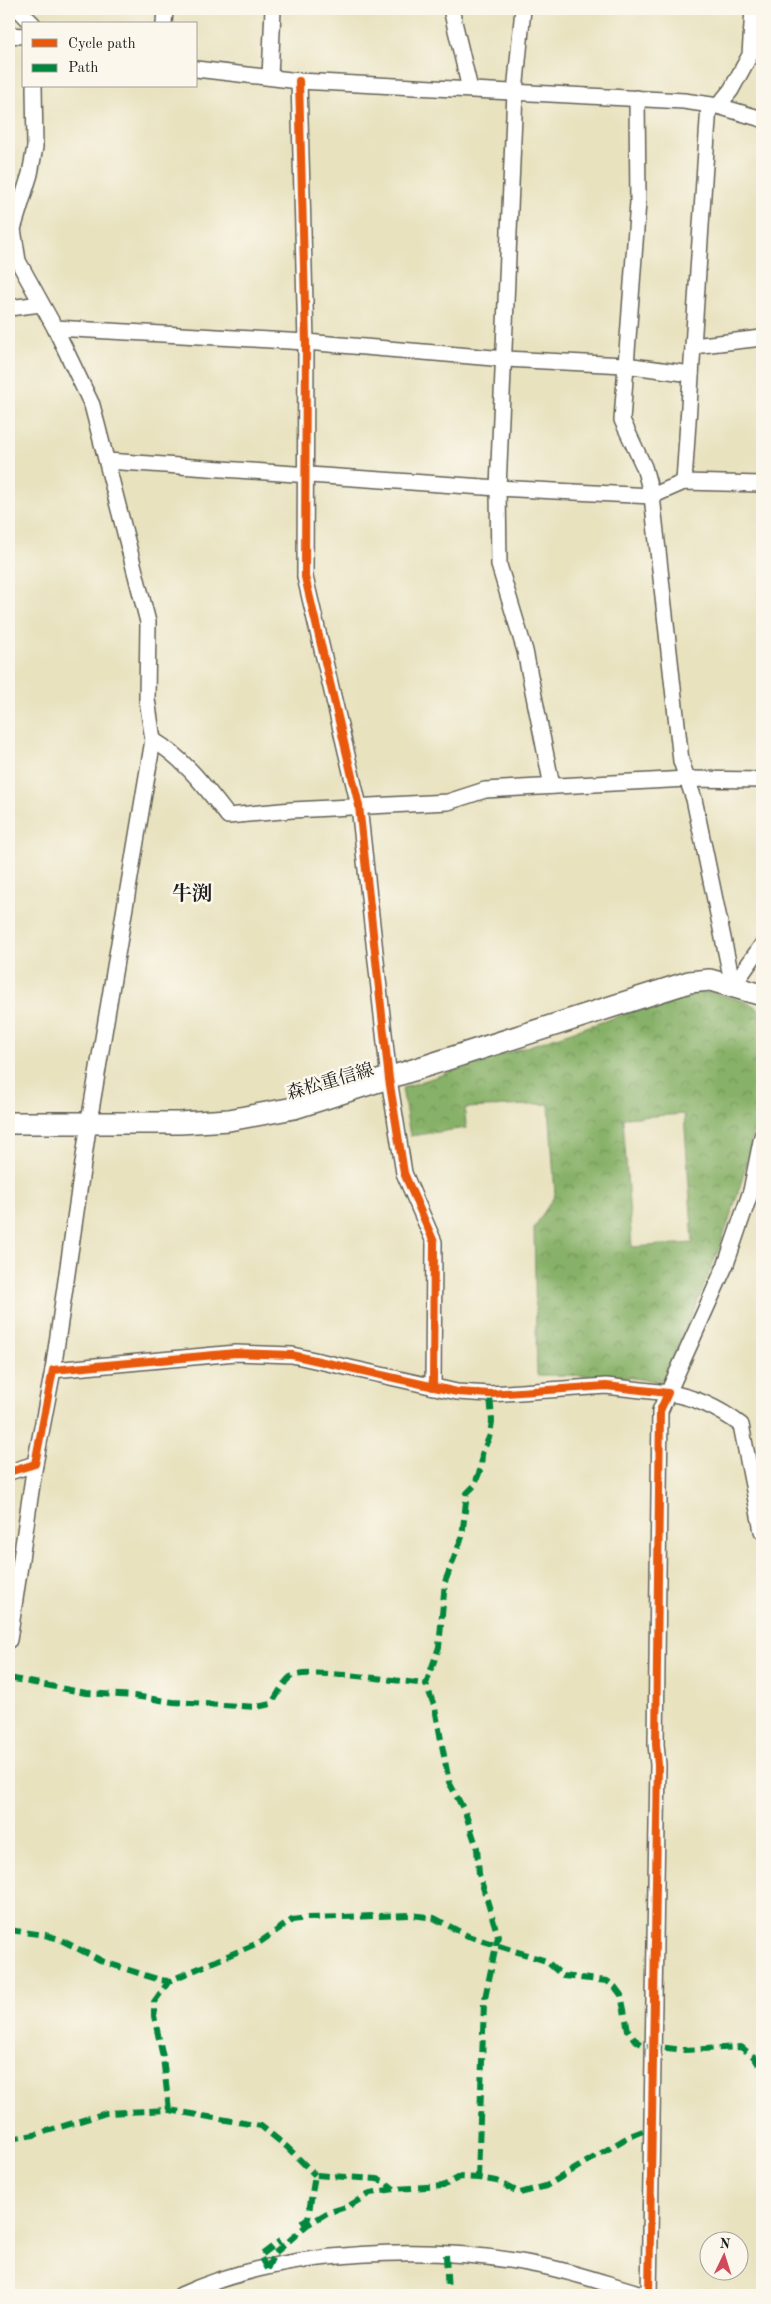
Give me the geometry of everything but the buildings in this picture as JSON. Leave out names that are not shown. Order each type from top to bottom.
[{"type":"main road","name":"森松重信線","points":[[9,1123],[180,1123],[230,1120],[294,1108],[689,982],[710,980],[762,995]]},
{"type":"street","points":[[18,9],[31,22]]},
{"type":"street","points":[[164,22],[165,9]]},
{"type":"street","points":[[270,77],[272,9]]},
{"type":"street","points":[[450,9],[470,89]]},
{"type":"street","points":[[524,9],[515,92],[498,488],[499,566],[525,651],[552,786]]},
{"type":"street","points":[[684,482],[693,346],[714,106],[731,90],[750,54],[753,9]]},
{"type":"street","points":[[9,35],[22,36]]},
{"type":"street","points":[[198,68],[299,81],[637,98],[714,106],[762,119]]},
{"type":"street","points":[[299,81],[306,342],[305,577],[359,806],[389,1079],[404,1173],[434,1242],[433,1386]]},
{"type":"street","points":[[9,1640],[89,1122],[153,740],[147,699],[148,622],[92,405],[55,328],[18,262],[13,229],[30,174],[35,147],[34,88]]},
{"type":"street","points":[[637,98],[638,202],[622,420],[644,467],[652,496],[681,761],[694,799],[733,986]]},
{"type":"street","points":[[9,308],[41,304]]},
{"type":"street","points":[[55,328],[306,342],[505,359],[625,365],[691,374]]},
{"type":"street","points":[[693,346],[762,338]]},
{"type":"street","points":[[107,461],[498,488],[652,496],[684,482],[762,484]]},
{"type":"street","points":[[153,740],[169,750],[194,774],[228,816],[359,806],[448,802],[485,790],[687,780],[762,780]]},
{"type":"street","points":[[733,986],[762,945]]},
{"type":"street","points":[[650,2295],[658,1765],[656,1744],[660,1412],[726,1264],[751,1191],[762,1136]]},
{"type":"street","points":[[52,1370],[236,1353],[292,1355],[381,1373],[457,1392],[490,1394],[606,1386],[680,1394],[722,1410],[741,1425],[762,1531]]},
{"type":"street","points":[[9,1472],[35,1464]]},
{"type":"street","points":[[181,2295],[243,2274],[296,2263],[352,2254],[416,2253],[499,2259],[548,2267],[646,2295]]},
{"type":"green space","points":[[711,992],[746,1002],[758,1009],[763,1017],[760,1091],[753,1135],[729,1220],[714,1262],[662,1382],[617,1376],[537,1375],[534,1228],[555,1195],[549,1104],[465,1108],[466,1128],[410,1136],[402,1088],[686,994]],"holes":[[[684,1114],[693,1243],[632,1247],[623,1118]]]},
{"type":"marked path","points":[[478,2178],[484,2003],[498,1936],[479,1874],[477,1848],[465,1812],[449,1782],[435,1708],[426,1684],[439,1647],[445,1582],[462,1537],[467,1493],[474,1486],[481,1468],[482,1454],[490,1435],[492,1421],[490,1394]]},
{"type":"marked path","points":[[9,1678],[86,1693],[134,1696],[173,1702],[256,1707],[271,1704],[286,1681],[297,1675],[332,1674],[426,1684]]},
{"type":"marked path","points":[[169,2110],[163,2057],[154,2016],[154,2002],[169,1981],[260,1942],[292,1920],[306,1918],[412,1915],[434,1918],[468,1936],[546,1961],[563,1976],[607,1981],[621,1995],[628,2030],[634,2039],[643,2045],[684,2050],[741,2047],[754,2057],[762,2070]]},
{"type":"marked path","points":[[9,1930],[59,1939],[104,1962],[160,1980],[169,1981]]},
{"type":"marked path","points":[[9,2139],[34,2135],[106,2113],[169,2110],[261,2126],[287,2147],[315,2175]]},
{"type":"marked path","points":[[267,2269],[274,2254],[307,2225],[327,2213],[349,2206],[370,2193],[394,2189],[443,2186],[460,2177],[497,2181],[520,2193],[546,2186],[630,2136],[651,2128]]},
{"type":"marked path","points":[[301,2223],[308,2218],[315,2175],[377,2179],[384,2181],[394,2189]]},
{"type":"marked path","points":[[267,2269],[260,2256],[280,2241]]},
{"type":"marked path","points":[[446,2255],[448,2295]]},
{"type":"cycle path","points":[[299,81],[306,342],[305,577],[359,806],[389,1079],[404,1173],[434,1242],[433,1387]]},
{"type":"cycle path","points":[[9,1472],[35,1464],[53,1370],[236,1353],[292,1355],[457,1392],[490,1394],[606,1386],[668,1393],[660,1411],[656,1744],[658,1765],[649,2295]]},
{"type":"district","name":"牛渕","points":[[192,893]]}]
